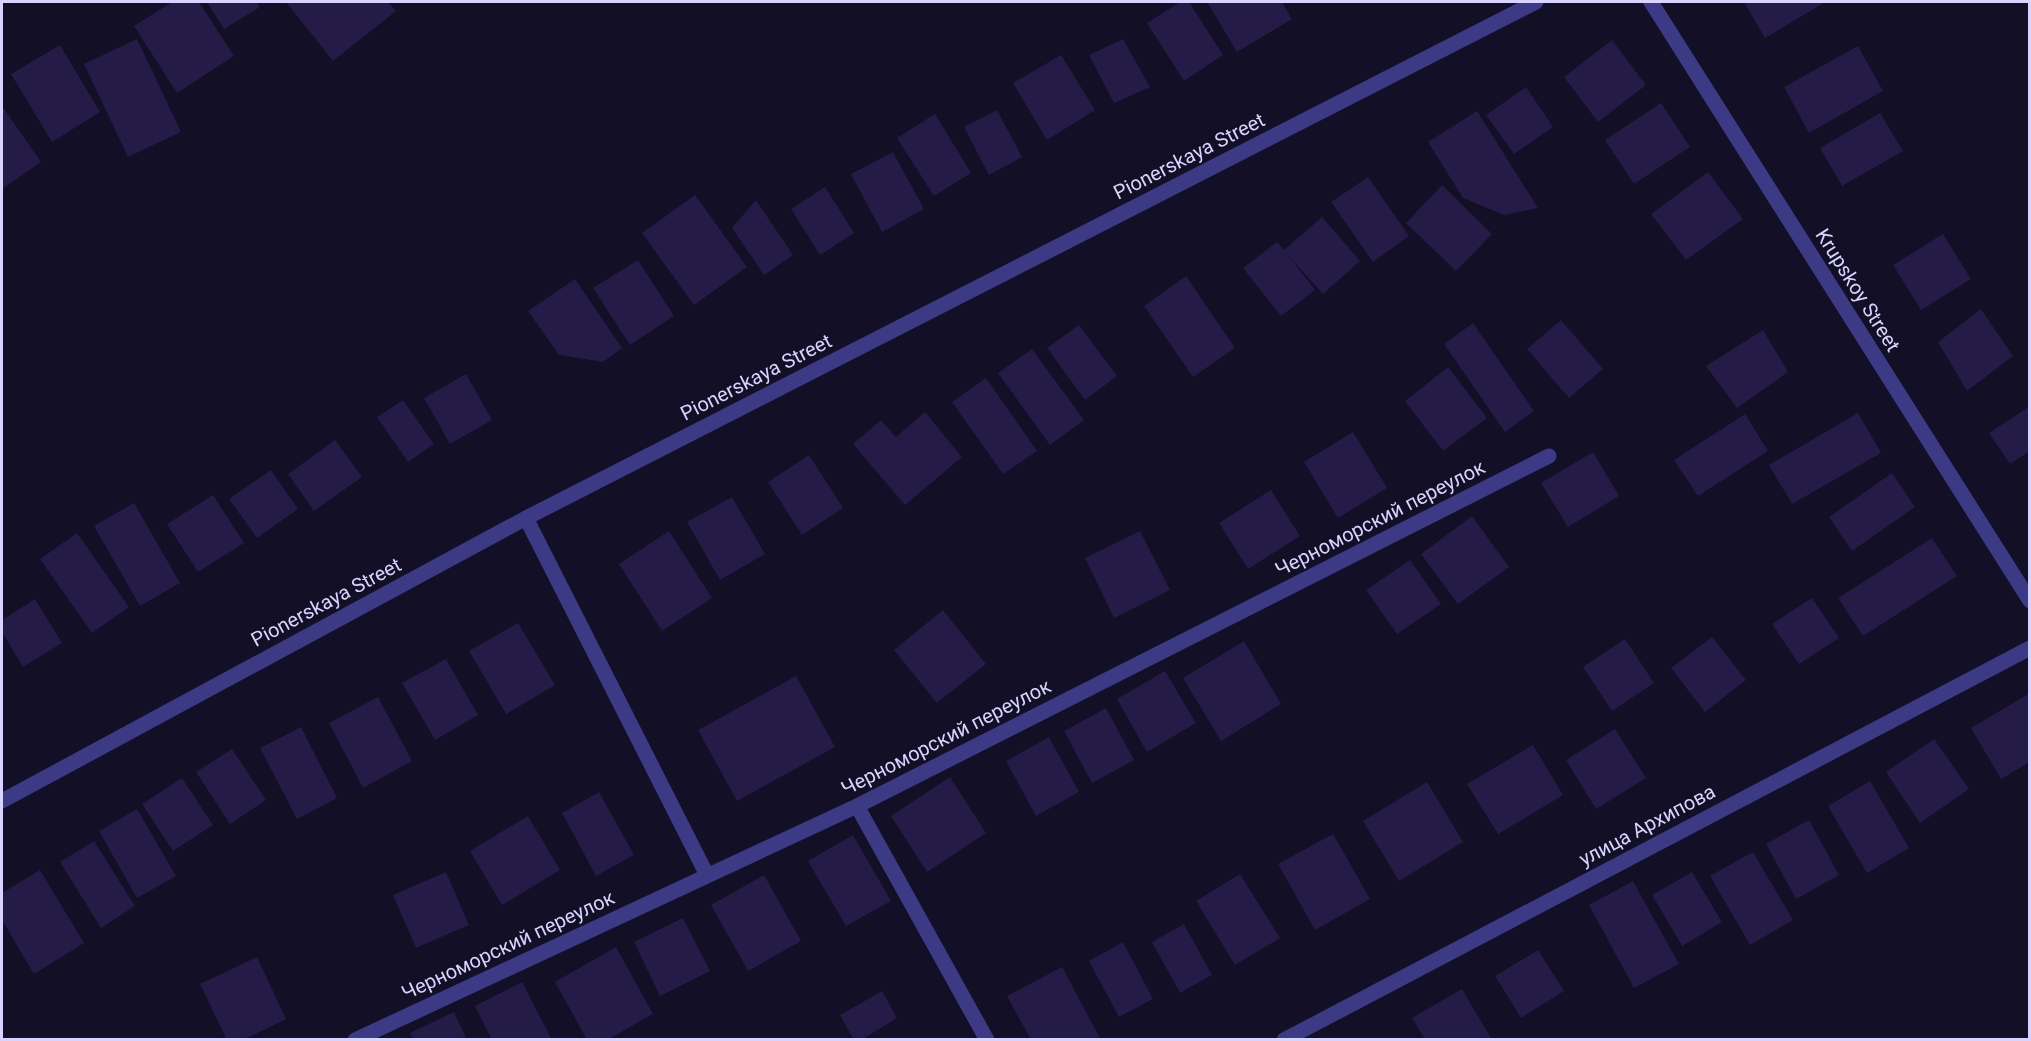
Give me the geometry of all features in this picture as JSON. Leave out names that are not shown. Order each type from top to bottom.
[{"type":"street","name":"Pionerskaya Street","points":[[2,801],[526,519],[1536,2]]},
{"type":"street","name":"Krupskoy Street","points":[[1651,2],[2030,601]]},
{"type":"street","name":"Черноморский переулок","points":[[355,1040],[857,806],[1549,456]]},
{"type":"street","points":[[526,519],[707,875]]},
{"type":"street","name":"улица Архипова","points":[[1284,1040],[2030,648]]},
{"type":"street","points":[[857,806],[987,1040]]},
{"type":"building","points":[[172,2],[199,2],[234,56],[177,93],[134,26]]},
{"type":"building","points":[[207,2],[257,2],[260,7],[224,29]]},
{"type":"building","points":[[286,2],[388,2],[396,11],[333,61]]},
{"type":"building","points":[[1180,2],[1189,2],[1223,55],[1184,81],[1147,23]]},
{"type":"building","points":[[1207,2],[1282,2],[1292,19],[1237,52]]},
{"type":"building","points":[[1744,2],[1825,2],[1765,38]]},
{"type":"building","points":[[137,39],[181,132],[128,157],[84,64]]},
{"type":"building","points":[[1123,39],[1150,87],[1114,103],[1089,55]]},
{"type":"building","points":[[1612,40],[1646,85],[1598,122],[1564,77]]},
{"type":"building","points":[[60,45],[100,112],[52,142],[11,74]]},
{"type":"building","points":[[1858,46],[1883,91],[1809,133],[1784,87]]},
{"type":"building","points":[[1061,55],[1095,110],[1047,140],[1013,83]]},
{"type":"building","points":[[1526,87],[1553,127],[1514,154],[1486,115]]},
{"type":"building","points":[[1661,103],[1690,147],[1634,184],[1605,140]]},
{"type":"building","points":[[2,106],[41,162],[2,189]]},
{"type":"building","points":[[997,110],[1022,157],[989,175],[964,127]]},
{"type":"building","points":[[1477,111],[1538,208],[1504,215],[1463,198],[1428,142]]},
{"type":"building","points":[[1880,113],[1903,151],[1842,186],[1820,148]]},
{"type":"building","points":[[935,114],[971,173],[934,196],[897,138]]},
{"type":"building","points":[[893,152],[924,209],[882,232],[851,174]]},
{"type":"building","points":[[1708,172],[1743,219],[1686,260],[1651,214]]},
{"type":"building","points":[[1368,177],[1409,236],[1373,262],[1331,202]]},
{"type":"building","points":[[1442,185],[1492,234],[1456,271],[1406,223]]},
{"type":"building","points":[[825,187],[854,233],[820,255],[791,209]]},
{"type":"building","points":[[695,195],[747,267],[694,305],[642,233]]},
{"type":"building","points":[[756,200],[793,255],[764,275],[732,228]]},
{"type":"building","points":[[1322,217],[1360,261],[1323,294],[1287,254],[1315,290],[1281,316],[1243,268],[1277,242],[1284,250]]},
{"type":"building","points":[[1943,234],[1971,279],[1921,310],[1893,265]]},
{"type":"building","points":[[638,260],[674,316],[630,345],[593,288]]},
{"type":"building","points":[[1186,276],[1235,348],[1193,377],[1144,306]]},
{"type":"building","points":[[575,279],[622,348],[603,362],[559,355],[528,311]]},
{"type":"building","points":[[1981,309],[2013,356],[1967,391],[1938,342]]},
{"type":"building","points":[[1561,320],[1603,369],[1569,398],[1527,349]]},
{"type":"building","points":[[1473,323],[1534,411],[1505,432],[1444,344]]},
{"type":"building","points":[[1079,325],[1117,376],[1085,400],[1047,348]]},
{"type":"building","points":[[1763,330],[1788,372],[1737,408],[1706,366]]},
{"type":"building","points":[[1032,349],[1084,420],[1050,445],[998,373]]},
{"type":"building","points":[[1448,367],[1487,418],[1443,451],[1405,401]]},
{"type":"building","points":[[466,374],[492,420],[450,444],[424,398]]},
{"type":"building","points":[[986,378],[1037,451],[1003,474],[952,402]]},
{"type":"building","points":[[403,400],[434,444],[408,462],[377,417]]},
{"type":"building","points":[[2030,406],[2030,451],[2010,464],[1989,433]]},
{"type":"building","points":[[925,412],[962,457],[905,505],[853,444],[881,420],[896,437]]},
{"type":"building","points":[[1858,413],[1881,453],[1792,504],[1769,465]]},
{"type":"building","points":[[1745,414],[1768,451],[1698,496],[1674,460]]},
{"type":"building","points":[[1353,432],[1387,488],[1338,518],[1304,462]]},
{"type":"building","points":[[335,440],[362,477],[314,511],[288,474]]},
{"type":"building","points":[[1593,452],[1619,496],[1568,527],[1541,483]]},
{"type":"building","points":[[809,455],[843,508],[802,535],[768,482]]},
{"type":"building","points":[[271,470],[298,509],[257,538],[229,499]]},
{"type":"building","points":[[1892,473],[1915,507],[1852,551],[1829,517]]},
{"type":"building","points":[[1271,490],[1300,536],[1248,569],[1219,523]]},
{"type":"building","points":[[213,495],[244,543],[198,572],[167,524]]},
{"type":"building","points":[[732,497],[765,554],[720,580],[687,522]]},
{"type":"building","points":[[134,503],[180,583],[140,606],[94,526]]},
{"type":"building","points":[[1472,516],[1509,567],[1458,604],[1421,554]]},
{"type":"building","points":[[669,531],[712,598],[662,631],[619,564]]},
{"type":"building","points":[[1140,531],[1170,590],[1114,618],[1085,558]]},
{"type":"building","points":[[77,533],[129,607],[92,633],[40,559]]},
{"type":"building","points":[[1932,538],[1957,576],[1863,636],[1838,598]]},
{"type":"building","points":[[1410,560],[1441,604],[1397,634],[1366,590]]},
{"type":"building","points":[[1812,598],[1839,638],[1799,664],[1772,624]]},
{"type":"building","points":[[35,599],[62,643],[23,667],[2,632],[2,620]]},
{"type":"building","points":[[943,610],[986,664],[937,703],[894,650]]},
{"type":"building","points":[[518,623],[555,685],[506,714],[469,651]]},
{"type":"building","points":[[1712,637],[1746,680],[1705,712],[1671,668]]},
{"type":"building","points":[[1625,639],[1654,683],[1612,711],[1583,667]]},
{"type":"building","points":[[1244,641],[1281,704],[1221,741],[1183,678]]},
{"type":"building","points":[[446,659],[478,715],[435,740],[402,683]]},
{"type":"building","points":[[1165,671],[1196,723],[1147,752],[1117,699]]},
{"type":"building","points":[[796,676],[835,747],[737,801],[698,730]]},
{"type":"building","points":[[2030,693],[2030,762],[2001,779],[1971,728]]},
{"type":"building","points":[[378,697],[412,761],[363,788],[329,723]]},
{"type":"building","points":[[1106,708],[1134,760],[1092,783],[1064,731]]},
{"type":"building","points":[[301,727],[337,798],[297,819],[260,748]]},
{"type":"building","points":[[1615,729],[1646,778],[1596,809],[1566,760]]},
{"type":"building","points":[[1049,737],[1079,792],[1036,816],[1006,761]]},
{"type":"building","points":[[1934,739],[1969,789],[1920,823],[1886,772]]},
{"type":"building","points":[[1533,745],[1563,795],[1498,834],[1467,784]]},
{"type":"building","points":[[232,749],[266,800],[230,824],[196,772]]},
{"type":"building","points":[[950,777],[986,833],[927,872],[891,816]]},
{"type":"building","points":[[182,778],[213,825],[173,851],[142,804]]},
{"type":"building","points":[[1870,781],[1909,848],[1867,873],[1828,806]]},
{"type":"building","points":[[1427,782],[1463,842],[1399,881],[1363,821]]},
{"type":"building","points":[[599,792],[634,855],[596,876],[562,813]]},
{"type":"building","points":[[137,809],[176,876],[137,898],[99,831]]},
{"type":"building","points":[[528,816],[560,870],[502,905],[470,851]]},
{"type":"building","points":[[1809,820],[1839,875],[1796,899],[1766,844]]},
{"type":"building","points":[[1333,834],[1370,899],[1315,930],[1278,864]]},
{"type":"building","points":[[853,835],[891,901],[846,926],[808,861]]},
{"type":"building","points":[[94,841],[135,906],[101,928],[60,862]]},
{"type":"building","points":[[1753,852],[1793,920],[1750,945],[1710,876]]},
{"type":"building","points":[[40,870],[84,943],[34,974],[2,920],[2,893]]},
{"type":"building","points":[[446,872],[469,925],[416,948],[393,895]]},
{"type":"building","points":[[1692,872],[1722,922],[1682,946],[1652,895]]},
{"type":"building","points":[[1240,874],[1280,938],[1235,965],[1196,901]]},
{"type":"building","points":[[764,875],[801,941],[748,971],[711,905]]},
{"type":"building","points":[[1633,881],[1679,964],[1634,988],[1589,905]]},
{"type":"building","points":[[683,918],[710,971],[660,996],[634,942]]},
{"type":"building","points":[[1184,924],[1212,975],[1180,993],[1152,942]]},
{"type":"building","points":[[1123,942],[1153,999],[1119,1017],[1089,961]]},
{"type":"building","points":[[616,947],[653,1014],[607,1040],[587,1040],[555,982]]},
{"type":"building","points":[[1538,950],[1564,991],[1521,1018],[1495,976]]},
{"type":"building","points":[[257,957],[286,1019],[243,1040],[227,1040],[200,984]]},
{"type":"building","points":[[1062,967],[1101,1040],[1031,1040],[1007,996]]},
{"type":"building","points":[[522,982],[552,1040],[492,1040],[475,1006]]},
{"type":"building","points":[[1462,989],[1492,1040],[1425,1040],[1412,1018]]},
{"type":"building","points":[[882,991],[897,1018],[861,1040],[854,1040],[840,1015]]},
{"type":"building","points":[[454,1012],[467,1040],[413,1040],[410,1033]]}]
